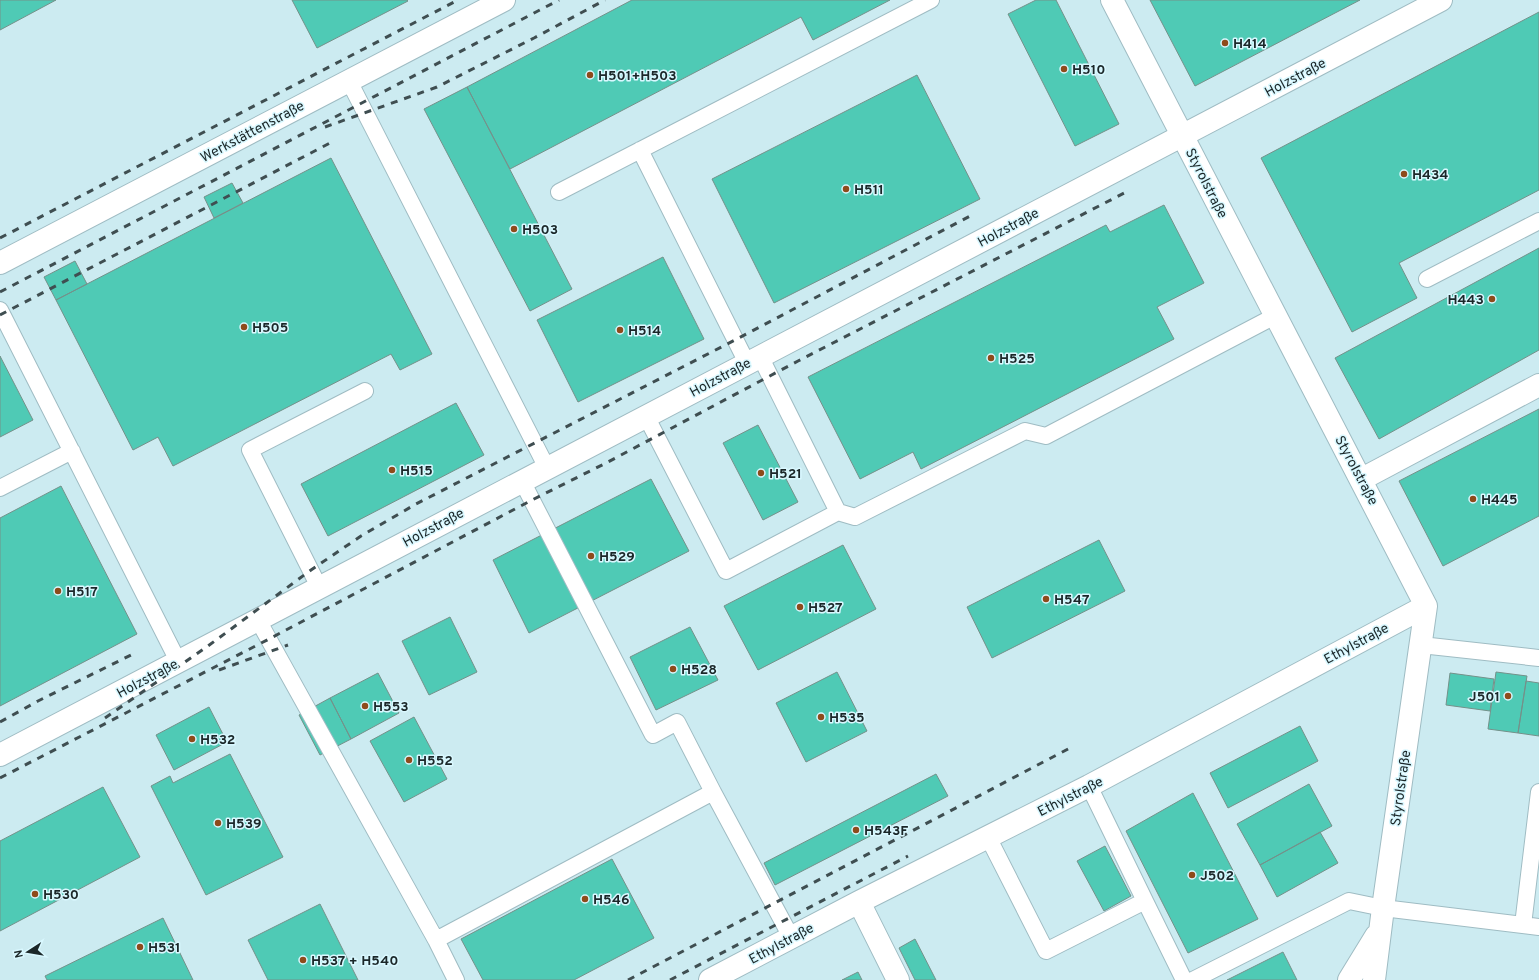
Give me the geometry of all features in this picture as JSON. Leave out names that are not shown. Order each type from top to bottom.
[{"type":"street","name":"Werkstättenstraße","points":[[0,263],[504,0]]},
{"type":"street","name":"Styrolstraße","points":[[1112,0],[1183,135],[1275,316],[1362,479],[1426,606],[1374,980]]},
{"type":"street","name":"Holzstraße","points":[[0,755],[1442,0]]},
{"type":"street","points":[[1362,479],[1539,385]]},
{"type":"street","name":"Ethylstraße","points":[[710,980],[859,902],[1089,786],[1426,606]]},
{"type":"street","points":[[859,902],[898,980]]},
{"type":"street","points":[[1349,980],[1380,930]]},
{"type":"lane","points":[[559,192],[931,0]]},
{"type":"lane","points":[[349,81],[548,468]]},
{"type":"lane","points":[[640,150],[753,360],[838,512]]},
{"type":"lane","points":[[1427,279],[1539,221]]},
{"type":"lane","points":[[0,310],[178,662]]},
{"type":"lane","points":[[646,416],[726,571],[838,512],[855,517],[1025,431],[1046,436],[1275,316]]},
{"type":"lane","points":[[319,587],[250,450],[366,391]]},
{"type":"lane","points":[[0,488],[72,451]]},
{"type":"lane","points":[[522,481],[653,735],[676,722],[791,937]]},
{"type":"lane","points":[[258,620],[436,940],[456,980]]},
{"type":"lane","points":[[1421,645],[1539,658]]},
{"type":"lane","points":[[1089,786],[1184,980]]},
{"type":"lane","points":[[436,940],[713,792]]},
{"type":"lane","points":[[1523,925],[1539,792]]},
{"type":"lane","points":[[988,837],[1046,951],[1145,901]]},
{"type":"lane","points":[[1193,980],[1349,901],[1383,908],[1539,927]]},
{"type":"building","points":[[0,0],[56,0],[0,30]]},
{"type":"building","points":[[292,0],[407,0],[408,1],[317,48]]},
{"type":"building","name":"H501+H503","points":[[632,0],[890,0],[813,40],[801,17],[510,169],[467,87]]},
{"type":"building","name":"H510","points":[[1036,0],[1056,0],[1119,124],[1075,146],[1008,14]]},
{"type":"building","name":"H414","points":[[1150,0],[1360,0],[1195,86]]},
{"type":"building","name":"H434","points":[[1539,12],[1539,190],[1399,263],[1417,298],[1352,332],[1261,158]]},
{"type":"building","name":"H511","points":[[917,75],[980,199],[774,303],[712,179]]},
{"type":"building","name":"H503","points":[[467,87],[572,289],[530,311],[424,109]]},
{"type":"building","name":"H505","points":[[331,158],[432,354],[400,370],[391,354],[173,466],[158,437],[133,450],[56,300]]},
{"type":"building","points":[[232,183],[243,203],[214,218],[204,197]]},
{"type":"building","name":"H525","points":[[1164,205],[1204,283],[1157,307],[1174,339],[921,469],[913,452],[860,479],[808,377],[1106,225],[1110,232]]},
{"type":"building","name":"H443","points":[[1539,248],[1539,350],[1379,439],[1335,358]]},
{"type":"building","name":"H514","points":[[663,257],[704,339],[578,402],[537,320]]},
{"type":"building","points":[[75,261],[87,284],[56,300],[44,277]]},
{"type":"building","points":[[0,356],[33,420],[0,437]]},
{"type":"building","name":"H515","points":[[456,403],[484,455],[328,536],[301,484]]},
{"type":"building","name":"H445","points":[[1539,409],[1539,516],[1443,566],[1399,481]]},
{"type":"building","name":"H521","points":[[758,425],[798,502],[763,520],[723,443]]},
{"type":"building","name":"H529","points":[[651,479],[689,551],[529,633],[493,560]]},
{"type":"building","name":"H517","points":[[61,486],[137,634],[0,706],[0,518]]},
{"type":"building","name":"H547","points":[[1099,540],[1125,591],[992,658],[967,607]]},
{"type":"building","name":"H527","points":[[843,545],[876,609],[758,670],[724,606]]},
{"type":"building","points":[[450,617],[477,672],[429,695],[402,641]]},
{"type":"building","name":"H528","points":[[690,627],[718,680],[656,710],[630,657]]},
{"type":"building","name":"H535","points":[[837,672],[867,731],[806,762],[776,703]]},
{"type":"building","name":"J501","points":[[1496,672],[1527,676],[1518,733],[1488,729]]},
{"type":"building","name":"H553","points":[[378,673],[399,713],[351,739],[330,698]]},
{"type":"building","points":[[1450,673],[1494,679],[1490,711],[1446,705]]},
{"type":"building","points":[[1526,681],[1539,683],[1539,736],[1518,733]]},
{"type":"building","points":[[330,698],[351,739],[320,755],[299,715]]},
{"type":"building","name":"H532","points":[[209,707],[227,742],[174,770],[156,735]]},
{"type":"building","name":"H552","points":[[414,717],[447,779],[404,802],[370,741]]},
{"type":"building","points":[[1300,726],[1318,761],[1228,808],[1210,773]]},
{"type":"building","name":"H539","points":[[230,754],[283,857],[206,895],[151,786],[170,776],[173,783]]},
{"type":"building","name":"H543F","points":[[936,774],[948,796],[775,885],[764,863]]},
{"type":"building","points":[[1309,784],[1332,826],[1260,865],[1237,824]]},
{"type":"building","name":"H530","points":[[103,787],[140,857],[0,931],[0,841]]},
{"type":"building","name":"J502","points":[[1193,793],[1258,919],[1188,953],[1126,831]]},
{"type":"building","points":[[1320,832],[1338,863],[1277,897],[1260,865]]},
{"type":"building","points":[[1105,846],[1131,896],[1104,911],[1077,861]]},
{"type":"building","name":"H546","points":[[612,859],[654,938],[574,980],[483,980],[461,939]]},
{"type":"building","name":"H537 + H540","points":[[320,904],[358,980],[268,980],[248,940]]},
{"type":"building","name":"H531","points":[[163,918],[193,980],[47,980],[45,976]]},
{"type":"building","points":[[915,939],[936,980],[915,980],[899,948]]},
{"type":"building","points":[[1283,952],[1297,980],[1227,980]]},
{"type":"building","points":[[858,972],[862,980],[842,980]]},
{"type":"railway","points":[[0,238],[458,0]]},
{"type":"railway","points":[[0,292],[559,0]]},
{"type":"railway","points":[[325,127],[437,87],[605,0]]},
{"type":"railway","points":[[0,315],[330,143]]},
{"type":"railway","points":[[0,778],[269,639],[532,500],[606,463],[798,361],[1130,190]]},
{"type":"railway","points":[[105,718],[208,646],[311,570],[361,536],[416,504],[735,340],[972,215]]},
{"type":"railway","points":[[219,670],[288,645]]},
{"type":"railway","points":[[0,722],[38,701],[131,655]]},
{"type":"railway","points":[[628,980],[1070,748]]},
{"type":"railway","points":[[670,980],[908,856]]},
{"type":"place","name":"H414","points":[[1225,43]]},
{"type":"place","name":"H510","points":[[1064,69]]},
{"type":"place","name":"H501+H503","points":[[590,75]]},
{"type":"place","name":"H434","points":[[1404,174]]},
{"type":"place","name":"H511","points":[[846,189]]},
{"type":"place","name":"H503","points":[[514,229]]},
{"type":"place","name":"H443","points":[[1492,299]]},
{"type":"place","name":"H505","points":[[244,327]]},
{"type":"place","name":"H514","points":[[620,330]]},
{"type":"place","name":"H525","points":[[991,358]]},
{"type":"place","name":"H515","points":[[392,470]]},
{"type":"place","name":"H521","points":[[761,473]]},
{"type":"place","name":"H445","points":[[1473,499]]},
{"type":"place","name":"H529","points":[[591,556]]},
{"type":"place","name":"H517","points":[[58,591]]},
{"type":"place","name":"H547","points":[[1046,599]]},
{"type":"place","name":"H527","points":[[800,607]]},
{"type":"place","name":"H528","points":[[673,669]]},
{"type":"place","name":"J501","points":[[1508,696]]},
{"type":"place","name":"H553","points":[[365,706]]},
{"type":"place","name":"H535","points":[[821,717]]},
{"type":"place","name":"H532","points":[[192,739]]},
{"type":"place","name":"H552","points":[[409,760]]},
{"type":"place","name":"H539","points":[[218,823]]},
{"type":"place","name":"H543F","points":[[856,830]]},
{"type":"place","name":"J502","points":[[1192,875]]},
{"type":"place","name":"H530","points":[[35,894]]},
{"type":"place","name":"H546","points":[[585,899]]},
{"type":"place","name":"H531","points":[[140,947]]},
{"type":"place","name":"H537 + H540","points":[[303,960]]}]
